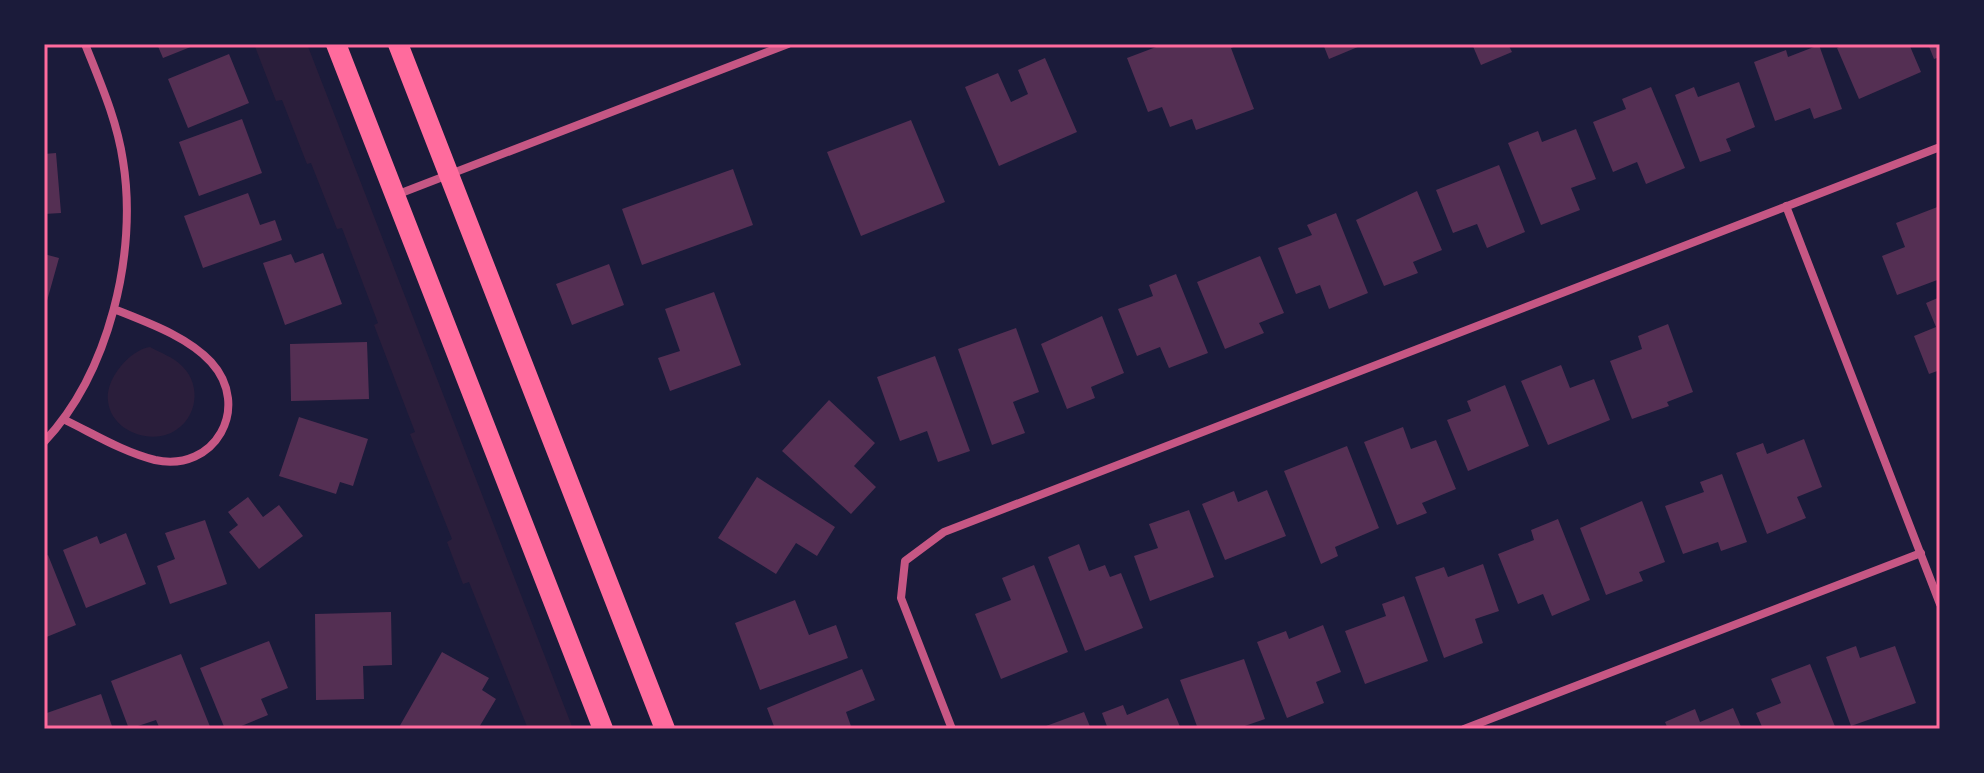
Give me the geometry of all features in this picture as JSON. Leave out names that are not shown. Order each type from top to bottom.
[{"type":"main road","points":[[336,44],[603,729]]},
{"type":"main road","points":[[398,44],[665,729]]},
{"type":"street","points":[[44,442],[65,420],[92,367],[114,309],[124,256],[127,200],[123,159],[107,101],[85,44]]},
{"type":"street","points":[[395,195],[788,44]]},
{"type":"street","points":[[952,729],[901,598],[905,561],[944,532],[1940,147]]},
{"type":"street","points":[[1786,206],[1940,604]]},
{"type":"street","points":[[65,420],[118,447],[156,460],[181,461],[204,453],[224,431],[229,404],[224,380],[210,360],[164,329],[114,309]]},
{"type":"street","points":[[1464,729],[1921,553]]},
{"type":"shaded area","points":[[254,44],[307,44],[573,729],[528,729],[469,582],[463,584],[447,542],[452,539],[410,434],[415,432],[374,325],[378,323],[342,228],[337,229],[311,163],[307,164],[282,100],[276,101]]},
{"type":"shaded area","points":[[150,347],[182,366],[194,390],[189,417],[176,430],[156,437],[125,428],[111,412],[108,401],[110,384],[120,367],[134,354]]},
{"type":"building","points":[[157,44],[198,44],[163,58]]},
{"type":"building","points":[[1164,44],[1241,44],[1231,48],[1254,109],[1196,130],[1192,119],[1170,127],[1162,107],[1148,112],[1127,58]]},
{"type":"building","points":[[1323,44],[1365,44],[1329,59]]},
{"type":"building","points":[[1472,44],[1508,44],[1512,52],[1481,65]]},
{"type":"building","points":[[1846,44],[1909,44],[1921,72],[1859,99],[1837,48]]},
{"type":"building","points":[[1928,44],[1940,44],[1940,57],[1934,59]]},
{"type":"building","points":[[1819,45],[1842,109],[1814,119],[1810,108],[1775,121],[1754,62],[1786,50],[1788,57]]},
{"type":"building","points":[[229,54],[249,103],[188,128],[168,79]]},
{"type":"building","points":[[1045,58],[1077,132],[999,166],[965,87],[998,73],[1011,102],[1028,94],[1018,70]]},
{"type":"building","points":[[1739,82],[1755,127],[1726,139],[1731,151],[1700,162],[1675,95],[1694,87],[1698,97]]},
{"type":"building","points":[[1651,87],[1685,168],[1646,184],[1637,162],[1613,172],[1593,122],[1626,109],[1622,99]]},
{"type":"building","points":[[242,119],[262,173],[199,196],[179,142]]},
{"type":"building","points":[[911,120],[945,202],[861,236],[827,152]]},
{"type":"building","points":[[1576,129],[1596,179],[1571,188],[1580,210],[1541,225],[1508,143],[1538,131],[1542,142]]},
{"type":"building","points":[[56,153],[61,213],[44,214],[44,154]]},
{"type":"building","points":[[1499,165],[1525,232],[1487,248],[1477,224],[1453,233],[1436,190]]},
{"type":"building","points":[[733,169],[753,225],[642,265],[622,209]]},
{"type":"building","points":[[1417,191],[1442,250],[1413,262],[1418,273],[1384,286],[1356,220]]},
{"type":"building","points":[[248,193],[260,225],[275,220],[282,240],[203,268],[184,216]]},
{"type":"building","points":[[1940,206],[1940,279],[1897,295],[1882,256],[1905,247],[1896,223]]},
{"type":"building","points":[[1336,213],[1368,293],[1329,309],[1320,285],[1296,294],[1278,248],[1312,235],[1307,225]]},
{"type":"building","points":[[323,253],[342,304],[285,325],[263,263],[291,254],[295,263]]},
{"type":"building","points":[[44,254],[59,258],[45,308],[44,308]]},
{"type":"building","points":[[1260,256],[1284,313],[1259,323],[1264,333],[1225,349],[1197,282]]},
{"type":"building","points":[[609,264],[624,305],[572,325],[556,284]]},
{"type":"building","points":[[1176,274],[1208,353],[1169,368],[1160,347],[1137,356],[1118,309],[1153,296],[1149,285]]},
{"type":"building","points":[[714,292],[741,365],[670,391],[658,358],[680,351],[665,309]]},
{"type":"building","points":[[1940,297],[1940,370],[1929,374],[1914,336],[1936,327],[1926,303]]},
{"type":"building","points":[[1102,316],[1124,373],[1091,387],[1095,398],[1067,409],[1041,344]]},
{"type":"building","points":[[1668,324],[1693,392],[1667,402],[1669,406],[1632,419],[1610,361],[1642,349],[1638,336]]},
{"type":"building","points":[[1016,328],[1039,392],[1013,402],[1025,433],[992,445],[958,349]]},
{"type":"building","points":[[367,342],[369,399],[291,401],[290,344]]},
{"type":"building","points":[[935,356],[970,451],[938,462],[927,431],[900,441],[877,377]]},
{"type":"building","points":[[1561,365],[1570,388],[1594,379],[1610,420],[1548,445],[1521,381]]},
{"type":"building","points":[[1505,385],[1529,446],[1468,471],[1447,420],[1471,411],[1467,401]]},
{"type":"building","points":[[829,400],[875,443],[854,466],[876,487],[851,514],[782,451]]},
{"type":"building","points":[[299,417],[368,439],[353,486],[340,482],[336,494],[279,476]]},
{"type":"building","points":[[1403,427],[1411,449],[1436,440],[1456,489],[1422,503],[1427,513],[1397,525],[1364,442]]},
{"type":"building","points":[[1804,439],[1822,487],[1797,497],[1806,518],[1767,534],[1736,453],[1763,443],[1767,454]]},
{"type":"building","points":[[1347,446],[1379,528],[1335,547],[1338,556],[1321,564],[1284,471]]},
{"type":"building","points":[[1722,474],[1747,542],[1721,551],[1718,542],[1683,554],[1665,506],[1704,492],[1700,482]]},
{"type":"building","points":[[757,477],[835,527],[817,556],[796,543],[776,574],[718,538]]},
{"type":"building","points":[[1267,490],[1286,536],[1225,560],[1202,504],[1234,491],[1238,502]]},
{"type":"building","points":[[248,497],[263,517],[279,505],[303,536],[259,569],[229,532],[238,525],[228,512]]},
{"type":"building","points":[[1642,501],[1665,562],[1639,572],[1643,581],[1606,595],[1580,528]]},
{"type":"building","points":[[1189,510],[1214,577],[1150,601],[1134,556],[1158,548],[1149,524]]},
{"type":"building","points":[[1558,519],[1590,600],[1552,616],[1543,594],[1518,604],[1498,554],[1534,540],[1531,530]]},
{"type":"building","points":[[205,520],[227,584],[170,604],[157,566],[175,559],[165,533]]},
{"type":"building","points":[[126,533],[146,584],[86,608],[63,550],[97,536],[100,544]]},
{"type":"building","points":[[1079,544],[1089,571],[1105,565],[1110,577],[1121,573],[1143,628],[1085,651],[1048,557]]},
{"type":"building","points":[[48,555],[76,625],[44,638],[44,557]]},
{"type":"building","points":[[1483,564],[1499,611],[1475,619],[1483,643],[1444,658],[1415,577],[1444,567],[1448,577]]},
{"type":"building","points":[[1034,565],[1068,652],[1001,679],[975,614],[1011,600],[1002,578]]},
{"type":"building","points":[[1404,596],[1428,661],[1365,684],[1345,631],[1386,616],[1382,604]]},
{"type":"building","points":[[795,600],[809,635],[836,625],[848,658],[760,690],[735,623]]},
{"type":"building","points":[[391,612],[392,665],[363,666],[364,699],[316,700],[315,614]]},
{"type":"building","points":[[1323,625],[1341,672],[1316,682],[1324,703],[1287,718],[1257,642],[1286,631],[1289,639]]},
{"type":"building","points":[[269,641],[288,688],[261,699],[268,715],[234,729],[225,729],[200,668]]},
{"type":"building","points":[[1856,646],[1860,658],[1895,646],[1916,703],[1851,726],[1826,657]]},
{"type":"building","points":[[442,652],[489,678],[482,690],[496,699],[478,729],[398,729]]},
{"type":"building","points":[[181,654],[211,729],[160,729],[156,720],[129,729],[111,681]]},
{"type":"building","points":[[1244,659],[1265,719],[1236,729],[1198,729],[1180,680]]},
{"type":"building","points":[[1810,664],[1836,729],[1763,729],[1756,713],[1781,703],[1771,679]]},
{"type":"building","points":[[862,669],[875,700],[846,712],[852,729],[775,729],[767,708]]},
{"type":"building","points":[[101,694],[113,729],[44,729],[44,714]]},
{"type":"building","points":[[1168,698],[1181,729],[1108,729],[1102,713],[1123,705],[1127,715]]},
{"type":"building","points":[[1733,708],[1742,729],[1668,729],[1665,722],[1695,709],[1700,722]]},
{"type":"building","points":[[1084,712],[1091,729],[1038,729]]}]
